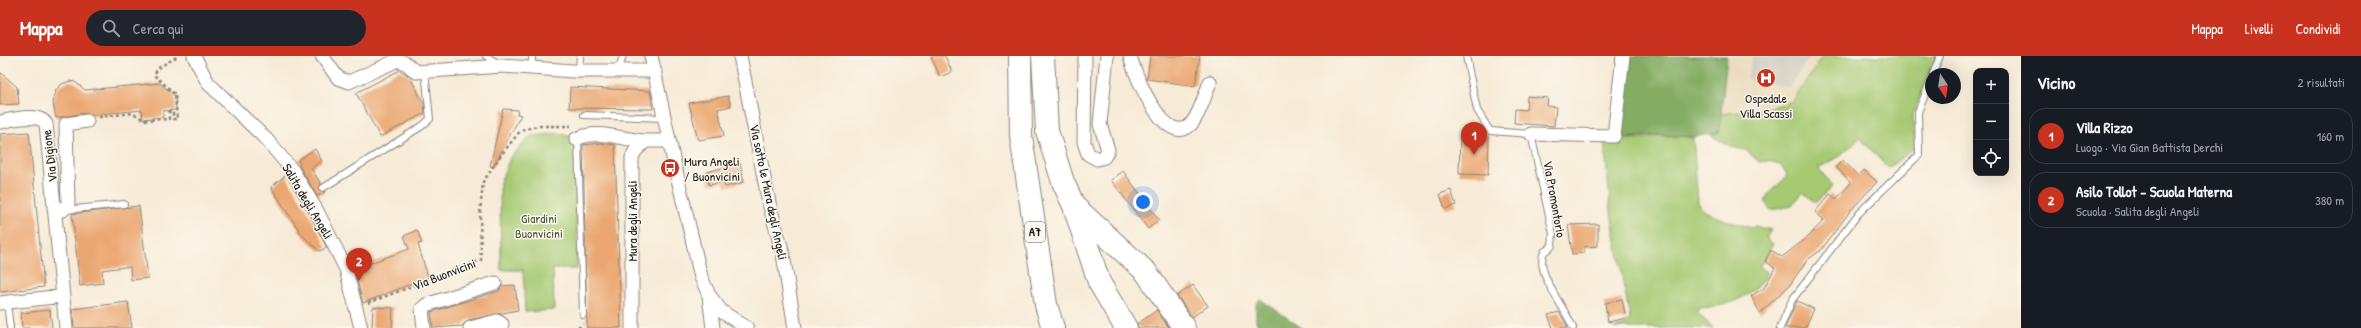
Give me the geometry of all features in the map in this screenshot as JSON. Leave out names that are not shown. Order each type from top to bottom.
[{"type":"highway","name":"A7","points":[[1020,56],[1021,136],[1046,305],[1053,328]]},
{"type":"highway","points":[[1043,56],[1047,131],[1063,182],[1074,206],[1099,282],[1126,328]]},
{"type":"highway","points":[[1074,206],[1146,272],[1184,328]]},
{"type":"street","name":"Salita degli Angeli","points":[[194,56],[208,83],[266,139],[293,171],[317,211],[346,269],[361,328]]},
{"type":"street","points":[[322,56],[333,72],[344,82],[354,80],[393,61],[402,61],[416,72],[502,66],[532,62],[579,71],[655,71]]},
{"type":"street","points":[[651,56],[694,254],[709,295],[713,328]]},
{"type":"street","name":"Via sotto le Mura degli Angeli","points":[[740,56],[769,203],[783,254],[795,328]]},
{"type":"street","points":[[1085,56],[1084,142],[1088,154],[1097,159],[1104,157],[1108,150],[1100,124],[1107,56]]},
{"type":"street","points":[[1130,56],[1141,89],[1164,122],[1175,129],[1183,129],[1192,124],[1210,82]]},
{"type":"street","points":[[1531,134],[1614,136],[1623,56]]},
{"type":"street","name":"Via Digione","points":[[0,122],[36,118],[44,121],[60,211],[62,296],[66,328]]},
{"type":"street","name":"Via Digione","points":[[60,211],[68,204],[69,194],[66,124],[83,122]]},
{"type":"street","points":[[577,139],[592,134],[602,134],[646,141],[669,141]]},
{"type":"street","name":"Mura degli Angeli","points":[[632,328],[632,163],[635,151],[646,141]]},
{"type":"street","points":[[424,328],[422,309],[426,305],[494,283]]},
{"type":"street","points":[[709,295],[720,311],[734,324],[747,328]]},
{"type":"street","points":[[3,303],[62,296]]},
{"type":"street","points":[[470,328],[497,321],[502,324],[499,328]]},
{"type":"lane","points":[[486,56],[502,66]]},
{"type":"lane","points":[[579,71],[580,56]]},
{"type":"lane","points":[[618,71],[623,56]]},
{"type":"lane","points":[[1466,56],[1477,110],[1490,130],[1503,133],[1531,134]]},
{"type":"lane","points":[[1935,68],[1940,56]]},
{"type":"lane","points":[[323,188],[422,126],[430,119],[425,71]]},
{"type":"lane","points":[[1780,328],[1792,300],[1859,213],[1919,156],[1918,112],[1925,95]]},
{"type":"lane","points":[[584,115],[664,118]]},
{"type":"lane","name":"Via Promontorio","points":[[1531,134],[1553,234],[1552,246],[1544,252],[1542,260],[1549,284],[1569,316],[1573,328]]},
{"type":"lane","points":[[577,139],[583,315]]},
{"type":"lane","points":[[60,211],[124,204]]},
{"type":"lane","points":[[3,303],[10,328]]},
{"type":"path","points":[[83,122],[84,119],[133,113],[144,120],[169,119],[169,112],[173,112],[173,119],[178,119],[175,94],[154,75],[158,68],[178,56]]},
{"type":"path","name":"Via Buonvicini","points":[[356,308],[481,260],[480,213],[483,182],[521,130],[539,126],[572,126],[592,134]]},
{"type":"shaded area","name":"Ospedale Villa Scassi","points":[[1727,56],[1823,56],[1793,101],[1762,110],[1720,114]]},
{"type":"shaded area","points":[[1752,56],[1810,56],[1789,87],[1747,80]]},
{"type":"green space","points":[[1631,56],[1727,56],[1719,132],[1694,137],[1658,135],[1618,139]]},
{"type":"green space","points":[[1823,56],[1937,56],[1932,68],[1925,68],[1925,85],[1913,114],[1915,148],[1888,168],[1860,138],[1837,158],[1818,168],[1833,186],[1815,203],[1803,192],[1792,206],[1771,210],[1767,205],[1767,196],[1787,175],[1782,167],[1776,163],[1768,161],[1759,162],[1746,150],[1731,147],[1711,135],[1719,132],[1720,114],[1762,110],[1793,101]]},
{"type":"green space","name":"Giardini Buonvicini","points":[[559,133],[576,139],[577,269],[553,269],[554,310],[525,312],[523,270],[501,270],[500,182],[511,156],[531,136]]},
{"type":"green space","points":[[1658,135],[1693,137],[1698,202],[1701,207],[1714,216],[1730,222],[1752,228],[1755,226],[1771,230],[1766,238],[1773,244],[1759,267],[1768,273],[1762,282],[1738,300],[1719,306],[1698,308],[1697,312],[1713,328],[1614,328],[1625,325],[1630,319],[1611,212],[1604,140],[1646,138]]},
{"type":"green space","points":[[1260,299],[1302,328],[1259,328],[1256,321],[1256,304]]},
{"type":"building","points":[[931,56],[945,56],[952,72],[940,77]]},
{"type":"building","points":[[1150,56],[1200,56],[1195,86],[1147,79]]},
{"type":"building","points":[[400,70],[410,77],[424,104],[425,113],[380,137],[356,93]]},
{"type":"building","points":[[0,72],[17,87],[19,104],[0,105]]},
{"type":"building","points":[[70,81],[75,82],[85,90],[160,83],[175,96],[176,110],[163,111],[163,117],[143,119],[142,110],[91,115],[86,113],[56,118],[53,103],[56,90],[62,84]]},
{"type":"building","points":[[570,87],[650,91],[653,109],[569,108]]},
{"type":"building","points":[[728,96],[731,106],[718,109],[724,136],[698,140],[689,103]]},
{"type":"building","points":[[1527,96],[1548,98],[1547,106],[1556,107],[1554,126],[1514,123],[1515,109],[1526,110]]},
{"type":"building","points":[[503,109],[518,110],[517,114],[521,115],[493,167],[490,166]]},
{"type":"building","points":[[29,132],[44,287],[0,292],[0,134]]},
{"type":"building","points":[[1460,135],[1489,136],[1488,175],[1459,174]]},
{"type":"building","points":[[601,143],[615,145],[621,328],[587,328],[583,145]]},
{"type":"building","points":[[315,149],[322,161],[311,168],[321,184],[319,190],[325,192],[317,196],[299,166],[300,164],[298,160]]},
{"type":"building","points":[[1843,160],[1858,176],[1864,170],[1877,182],[1851,210],[1821,250],[1807,260],[1790,285],[1760,313],[1751,296],[1764,288],[1775,268],[1765,261],[1771,250],[1782,257],[1808,237],[1824,220],[1815,212],[1830,194],[1836,199],[1851,183],[1836,167]]},
{"type":"building","points":[[740,163],[744,182],[725,187],[723,182],[709,185],[707,172]]},
{"type":"building","points":[[1123,171],[1159,220],[1148,229],[1111,180]]},
{"type":"building","points":[[286,175],[310,215],[327,248],[319,251],[302,235],[271,187]]},
{"type":"building","points":[[1451,190],[1456,205],[1445,209],[1440,194]]},
{"type":"building","points":[[139,206],[148,278],[131,280],[130,267],[124,267],[102,270],[103,283],[80,286],[72,214]]},
{"type":"building","points":[[1598,224],[1598,246],[1584,247],[1584,253],[1572,254],[1568,225]]},
{"type":"building","points":[[417,230],[422,243],[418,244],[428,277],[363,303],[354,269],[409,249],[404,236]]},
{"type":"building","points":[[515,285],[518,310],[468,320],[462,326],[433,328],[431,312],[499,291],[502,286]]},
{"type":"building","points":[[1193,285],[1208,306],[1192,317],[1177,296]]},
{"type":"building","points":[[1622,299],[1626,318],[1608,322],[1605,303]]},
{"type":"building","points":[[1797,301],[1814,309],[1805,328],[1785,328]]},
{"type":"building","points":[[128,302],[132,328],[74,328],[72,309]]},
{"type":"building","points":[[373,307],[393,308],[392,328],[372,328]]},
{"type":"building","points":[[50,310],[52,328],[22,328],[21,313]]},
{"type":"building","points":[[1157,310],[1169,328],[1138,328],[1137,324]]},
{"type":"building","points":[[1559,312],[1568,328],[1553,328],[1548,315]]},
{"type":"place","name":"Ospedale Villa Scassi","points":[[1766,78]]},
{"type":"place","name":"Villa Rizzo","points":[[1474,155]]},
{"type":"place","name":"Mura Angeli / Buonvicini","points":[[670,168]]},
{"type":"place","name":"Asilo Tollot - Scuola Materna","points":[[359,281]]}]
